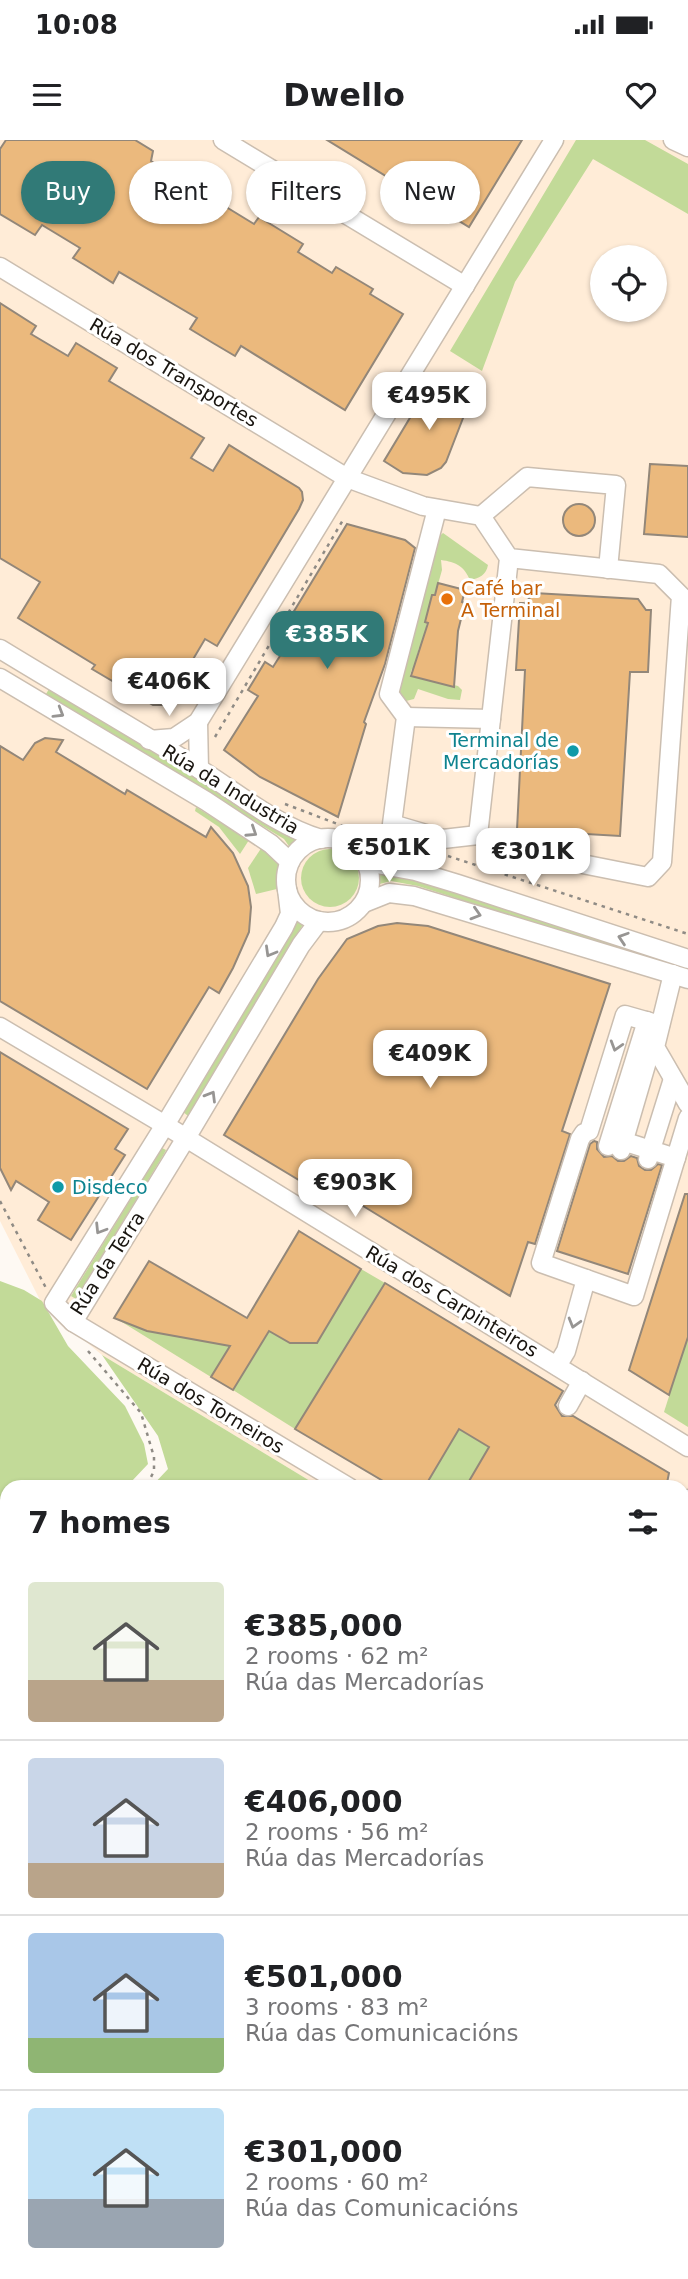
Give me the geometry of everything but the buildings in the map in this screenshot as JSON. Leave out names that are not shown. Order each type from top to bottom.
[{"type":"street","points":[[223,140],[465,286]]},
{"type":"street","points":[[149,740],[174,737],[198,722],[554,140]]},
{"type":"street","points":[[673,140],[688,147]]},
{"type":"street","name":"Rúa dos Transportes","points":[[0,267],[347,478],[423,506],[481,516]]},
{"type":"street","points":[[478,835],[509,558],[481,516],[527,477],[616,485],[608,569]]},
{"type":"street","points":[[437,509],[390,694],[407,717],[391,824],[443,839],[478,835],[527,853],[648,877],[662,862],[681,596],[659,574],[509,558]]},
{"type":"street","name":"Rúa da Industria","points":[[0,649],[272,816],[321,839]]},
{"type":"street","points":[[32,697],[44,676]]},
{"type":"street","name":"Rúa da Industria","points":[[0,678],[206,802],[271,844],[290,862]]},
{"type":"street","points":[[407,717],[491,719]]},
{"type":"street","points":[[198,722],[199,769]]},
{"type":"street","points":[[364,903],[370,883],[366,862],[358,851],[347,843],[334,839],[308,843],[290,862],[286,880],[291,900],[298,910],[319,921],[336,922],[352,915],[364,903],[388,893],[414,896],[681,977],[654,1023],[639,1150],[634,1296],[541,1263],[584,1133],[589,1131],[639,1150]]},
{"type":"street","points":[[366,862],[458,884],[688,958]]},
{"type":"street","name":"Rúa da Terra","points":[[287,888],[290,914],[285,926],[166,1125],[54,1303],[73,1322],[301,945],[319,921]]},
{"type":"street","points":[[589,1131],[625,1015],[654,1023]]},
{"type":"street","points":[[639,1150],[657,1051],[654,1023]]},
{"type":"street","name":"Rúa dos Carpinteiros","points":[[0,1027],[166,1125],[688,1447]]},
{"type":"street","points":[[639,1150],[681,1091],[657,1051]]},
{"type":"street","points":[[639,1150],[688,1118]]},
{"type":"street","points":[[557,1366],[566,1351],[586,1279]]},
{"type":"street","name":"Rúa dos Torneiros","points":[[73,1322],[337,1480]]},
{"type":"street","points":[[568,1406],[582,1381]]},
{"type":"path","points":[[0,1201],[54,1303]]},
{"type":"path","points":[[73,1322],[75,1332],[83,1345],[141,1413],[154,1457],[154,1471],[150,1480]]},
{"type":"shaded area","points":[[0,140],[688,140],[688,1480],[308,1480],[102,1355],[43,1306],[0,1221]]},
{"type":"green space","points":[[576,140],[645,140],[688,164],[688,214],[593,159],[515,282],[482,371],[450,351]]},
{"type":"green space","points":[[443,533],[488,565],[482,576],[470,580],[459,566],[441,560],[442,570],[435,595],[432,595],[422,649],[419,648],[416,669],[412,669],[410,675],[458,686],[462,690],[460,700],[418,689],[414,699],[406,701],[397,697],[434,541]]},
{"type":"green space","points":[[49,689],[300,841],[291,849],[284,839],[46,694]]},
{"type":"green space","points":[[196,807],[249,840],[240,854],[219,827],[195,811]]},
{"type":"green space","points":[[262,847],[278,862],[281,888],[256,894],[248,868]]},
{"type":"green space","points":[[330,849],[341,851],[354,862],[359,878],[357,889],[346,902],[330,907],[319,905],[306,894],[301,878],[303,867],[314,854]]},
{"type":"green space","points":[[377,873],[414,879],[645,951],[642,958],[418,886],[391,881],[376,885]]},
{"type":"green space","points":[[298,916],[305,921],[188,1116],[182,1111]]},
{"type":"green space","points":[[162,1148],[166,1150],[164,1154],[76,1299],[71,1296]]},
{"type":"green space","points":[[361,1269],[385,1283],[295,1429],[233,1390],[269,1331],[290,1343],[317,1343]]},
{"type":"green space","points":[[0,1281],[24,1290],[42,1301],[68,1346],[125,1406],[144,1444],[148,1464],[133,1480],[0,1480]]},
{"type":"green space","points":[[117,1319],[147,1331],[230,1346],[211,1377]]},
{"type":"green space","points":[[688,1337],[688,1427],[664,1412]]},
{"type":"green space","points":[[102,1355],[308,1480],[158,1480],[168,1469],[158,1436]]},
{"type":"green space","points":[[459,1429],[489,1447],[469,1480],[429,1480]]},
{"type":"place","name":"Café bar A Terminal","points":[[447,599]]},
{"type":"place","name":"Terminal de Mercadorías","points":[[573,751]]},
{"type":"place","name":"Disdeco","points":[[58,1187]]}]
